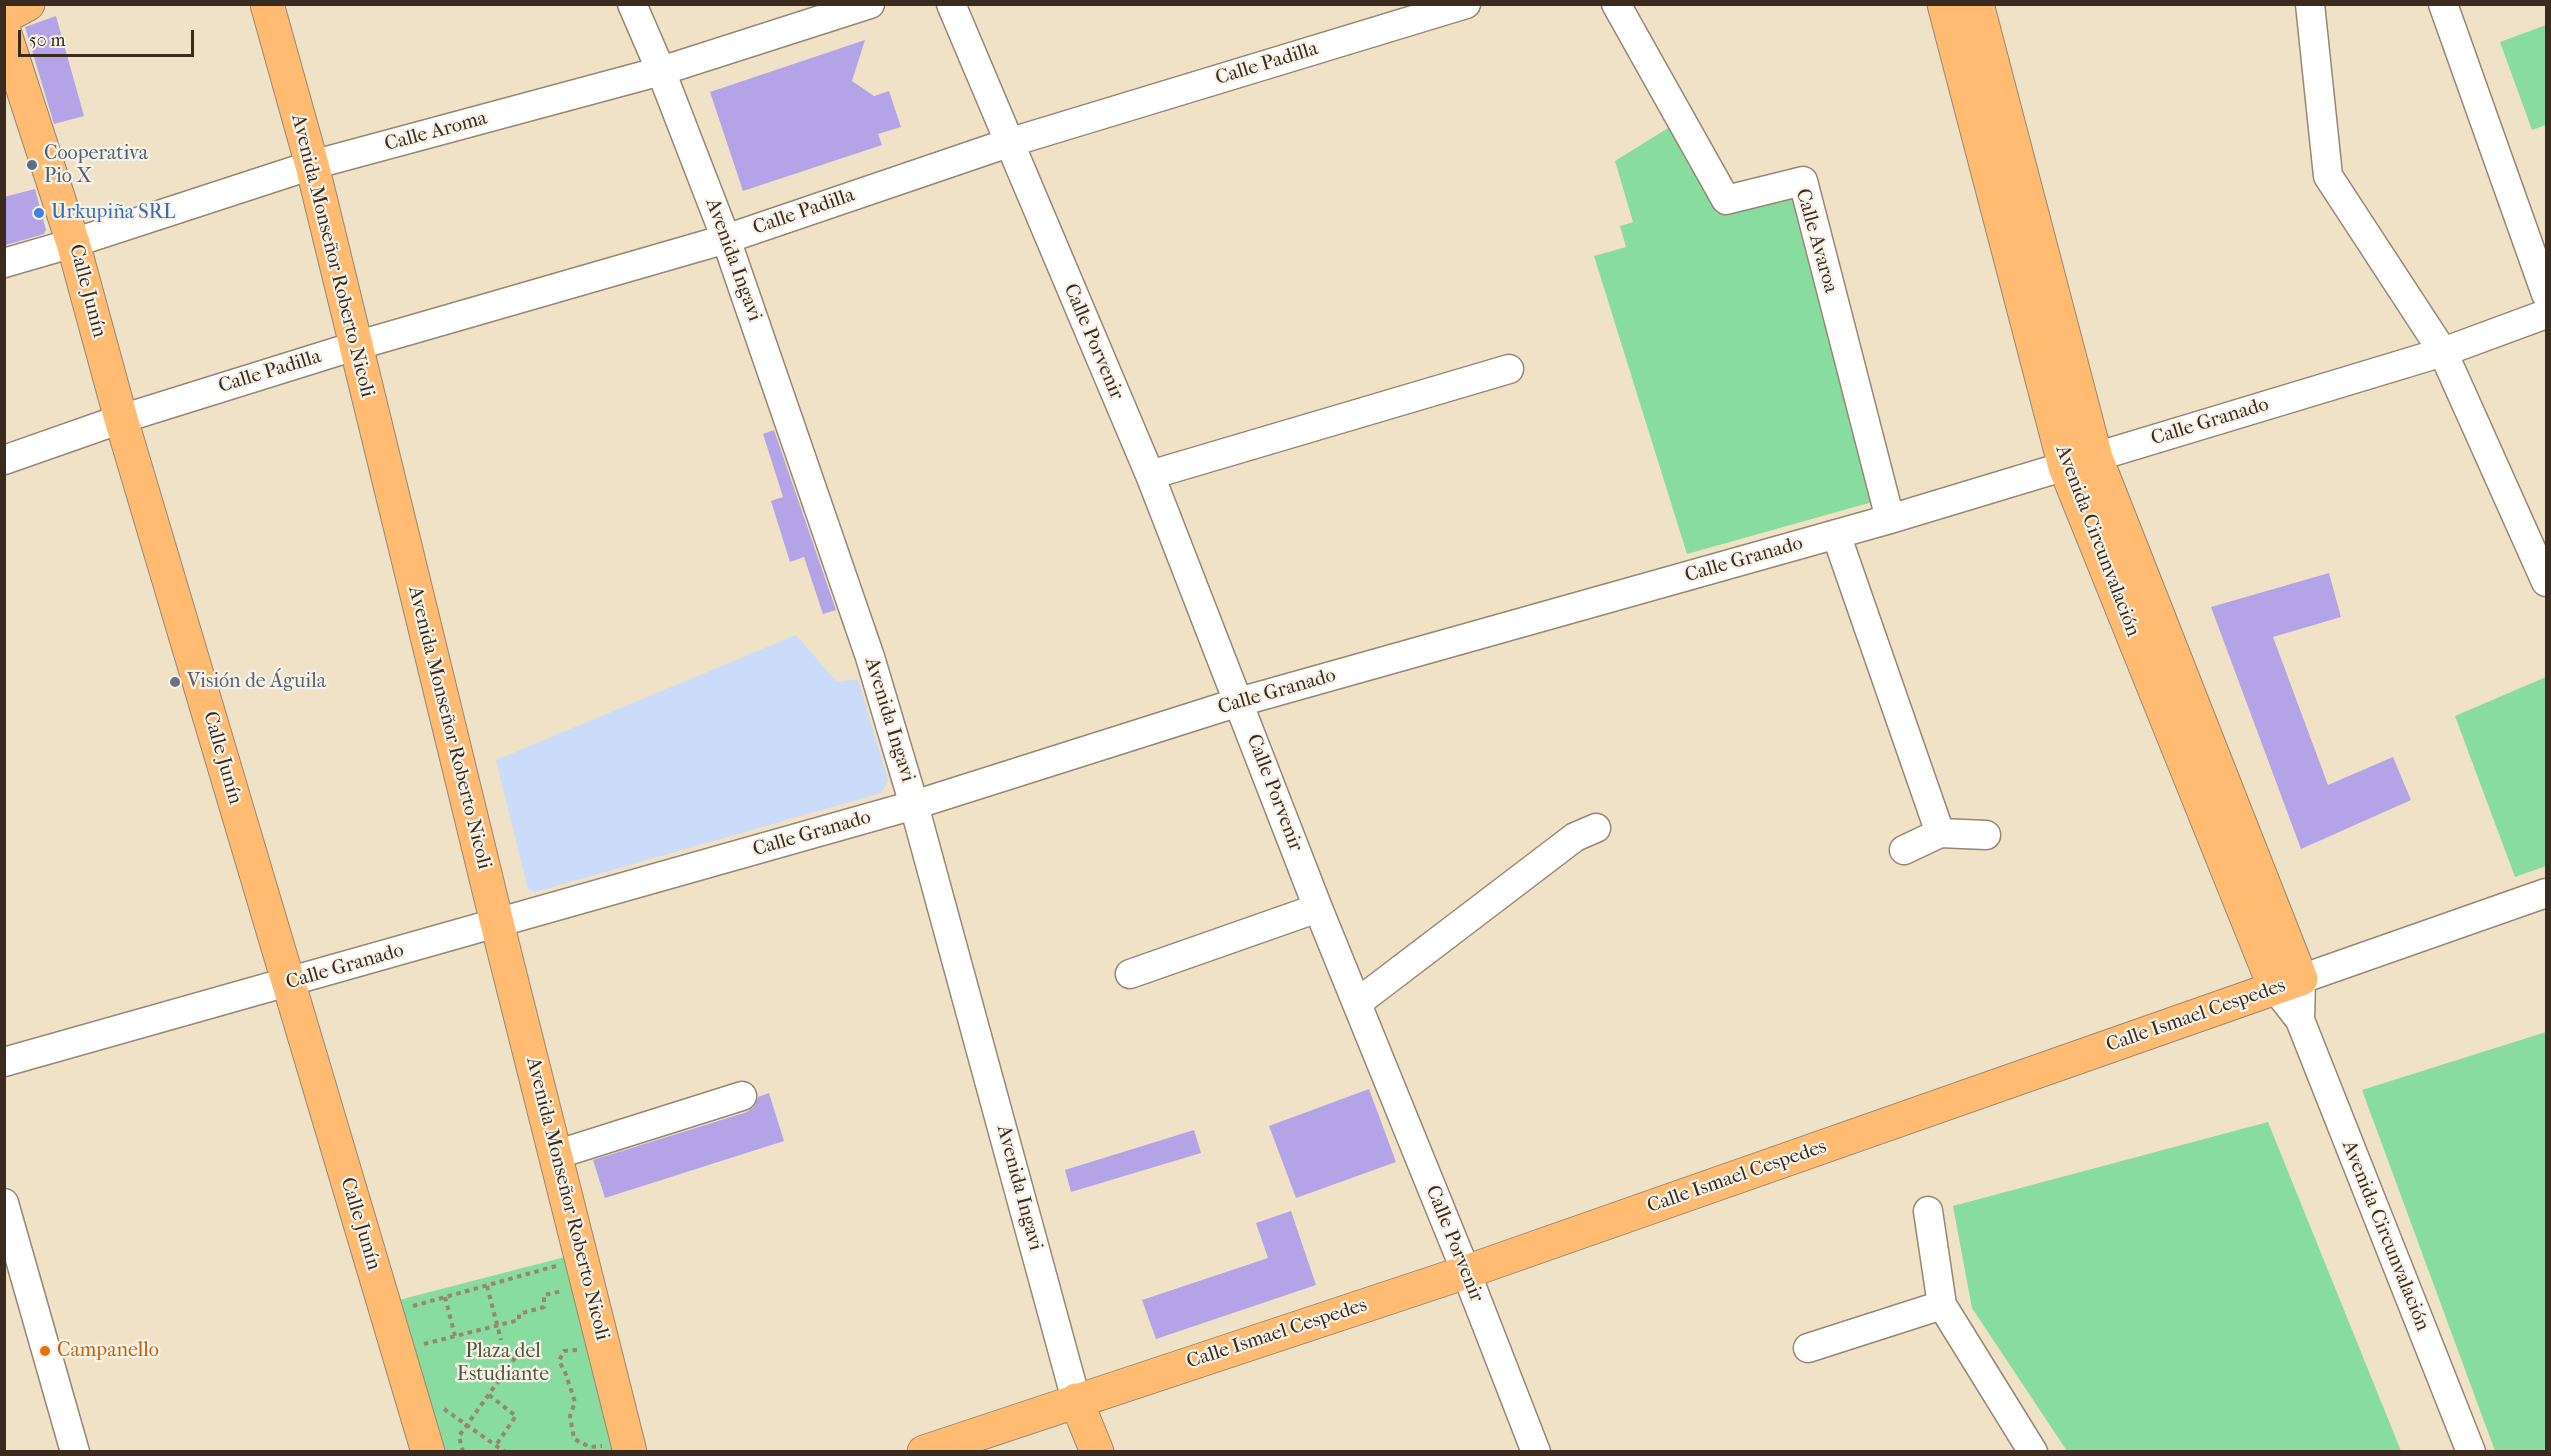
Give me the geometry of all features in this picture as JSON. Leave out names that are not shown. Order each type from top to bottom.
[{"type":"main road","points":[[4,17],[28,4]]},
{"type":"main road","name":"Avenida Monseñor Roberto Nicoli","points":[[267,4],[312,165],[555,1155],[617,1449]]},
{"type":"main road","name":"Avenida Circunvalación","points":[[1944,4],[2065,467],[2288,984]]},
{"type":"main road","name":"Avenida Circunvalación","points":[[1977,4],[2096,458],[2288,984]]},
{"type":"main road","name":"Calle Junín","points":[[4,31],[74,243],[121,419],[428,1452]]},
{"type":"main road","name":"Calle Ismael Cespedes","points":[[924,1452],[1466,1272],[2288,984]]},
{"type":"main road","name":"Avenida Ingavi","points":[[1076,1400],[1097,1452]]},
{"type":"street","name":"Avenida Ingavi","points":[[632,4],[661,71],[726,239],[870,657],[914,805],[1076,1400]]},
{"type":"street","name":"Calle Aroma","points":[[4,263],[74,243],[312,165],[661,71],[870,4]]},
{"type":"street","name":"Calle Porvenir","points":[[951,4],[1150,475],[1318,908],[1466,1272],[1536,1452]]},
{"type":"street","name":"Calle Padilla","points":[[4,460],[121,419],[355,346],[726,239],[1008,143],[1466,4]]},
{"type":"street","name":"Calle Avaroa","points":[[1616,4],[1726,200],[1803,181],[1890,519]]},
{"type":"street","points":[[2310,4],[2328,176],[2443,352],[2547,582]]},
{"type":"street","points":[[2444,4],[2547,294]]},
{"type":"street","name":"Calle Granado","points":[[4,1062],[288,984],[914,805],[1239,702],[1890,519],[2443,352],[2547,314]]},
{"type":"street","points":[[1150,475],[1509,369]]},
{"type":"street","points":[[1836,534],[1940,833]]},
{"type":"street","points":[[1357,1003],[1575,837],[1596,828]]},
{"type":"street","points":[[1904,850],[1940,833],[1986,835]]},
{"type":"street","name":"Calle Ismael Cespedes","points":[[2288,984],[2547,893]]},
{"type":"street","points":[[1130,974],[1318,908]]},
{"type":"street","name":"Avenida Circunvalación","points":[[2288,984],[2300,1020],[2471,1452]]},
{"type":"street","points":[[555,1155],[742,1096]]},
{"type":"street","points":[[4,1203],[75,1452]]},
{"type":"street","points":[[1929,1211],[1942,1305],[2033,1452]]},
{"type":"street","points":[[1808,1348],[1942,1305]]},
{"type":"path","points":[[412,1306],[559,1266],[561,1274]]},
{"type":"path","points":[[422,1345],[519,1320],[519,1314],[544,1307],[544,1295],[564,1291],[562,1282]]},
{"type":"path","points":[[487,1286],[501,1340]]},
{"type":"path","points":[[446,1297],[455,1336]]},
{"type":"path","points":[[463,1452],[459,1436],[525,1344]]},
{"type":"path","points":[[581,1350],[564,1351],[559,1361],[575,1402],[570,1416],[574,1439],[590,1447],[617,1449]]},
{"type":"path","points":[[489,1395],[516,1416],[496,1445]]},
{"type":"path","points":[[439,1405],[505,1452]]},
{"type":"shaded area","points":[[796,635],[837,682],[858,679],[888,780],[881,793],[535,892],[528,889],[496,760]]},
{"type":"green space","points":[[2546,25],[2546,125],[2532,130],[2500,42]]},
{"type":"green space","points":[[1681,120],[1717,213],[1797,194],[1876,501],[1687,554],[1594,256],[1626,247],[1620,226],[1633,222],[1615,161]]},
{"type":"green space","points":[[2546,677],[2546,866],[2515,877],[2455,716]]},
{"type":"green space","points":[[2546,1032],[2546,1451],[2495,1451],[2362,1090]]},
{"type":"green space","points":[[2268,1122],[2401,1451],[2067,1451],[1972,1308],[1953,1206]]},
{"type":"green space","name":"Plaza del Estudiante","points":[[565,1257],[612,1451],[438,1451],[395,1301]]},
{"type":"building","points":[[56,16],[84,116],[54,124],[25,27]]},
{"type":"building","points":[[865,40],[852,81],[874,96],[889,91],[901,127],[878,134],[882,145],[743,191],[710,92]]},
{"type":"building","points":[[35,189],[46,230],[44,234],[6,245],[4,197]]},
{"type":"building","points":[[774,430],[836,610],[823,614],[804,557],[790,562],[771,501],[783,497],[763,434]]},
{"type":"building","points":[[2329,573],[2341,617],[2273,637],[2328,785],[2393,757],[2411,800],[2301,849],[2211,607]]},
{"type":"building","points":[[1369,1089],[1396,1162],[1296,1198],[1269,1126]]},
{"type":"building","points":[[769,1093],[784,1141],[605,1198],[593,1160],[747,1112],[754,1107],[758,1097]]},
{"type":"building","points":[[1194,1130],[1201,1153],[1071,1192],[1065,1170]]},
{"type":"building","points":[[1291,1211],[1316,1285],[1156,1339],[1142,1300],[1268,1258],[1256,1223]]},
{"type":"place","name":"Cooperativa Pio X","points":[[32,165]]},
{"type":"place","name":"Urkupiña SRL","points":[[39,213]]},
{"type":"place","name":"Visión de Águila","points":[[175,682]]},
{"type":"place","name":"Campanello","points":[[45,1351]]}]
